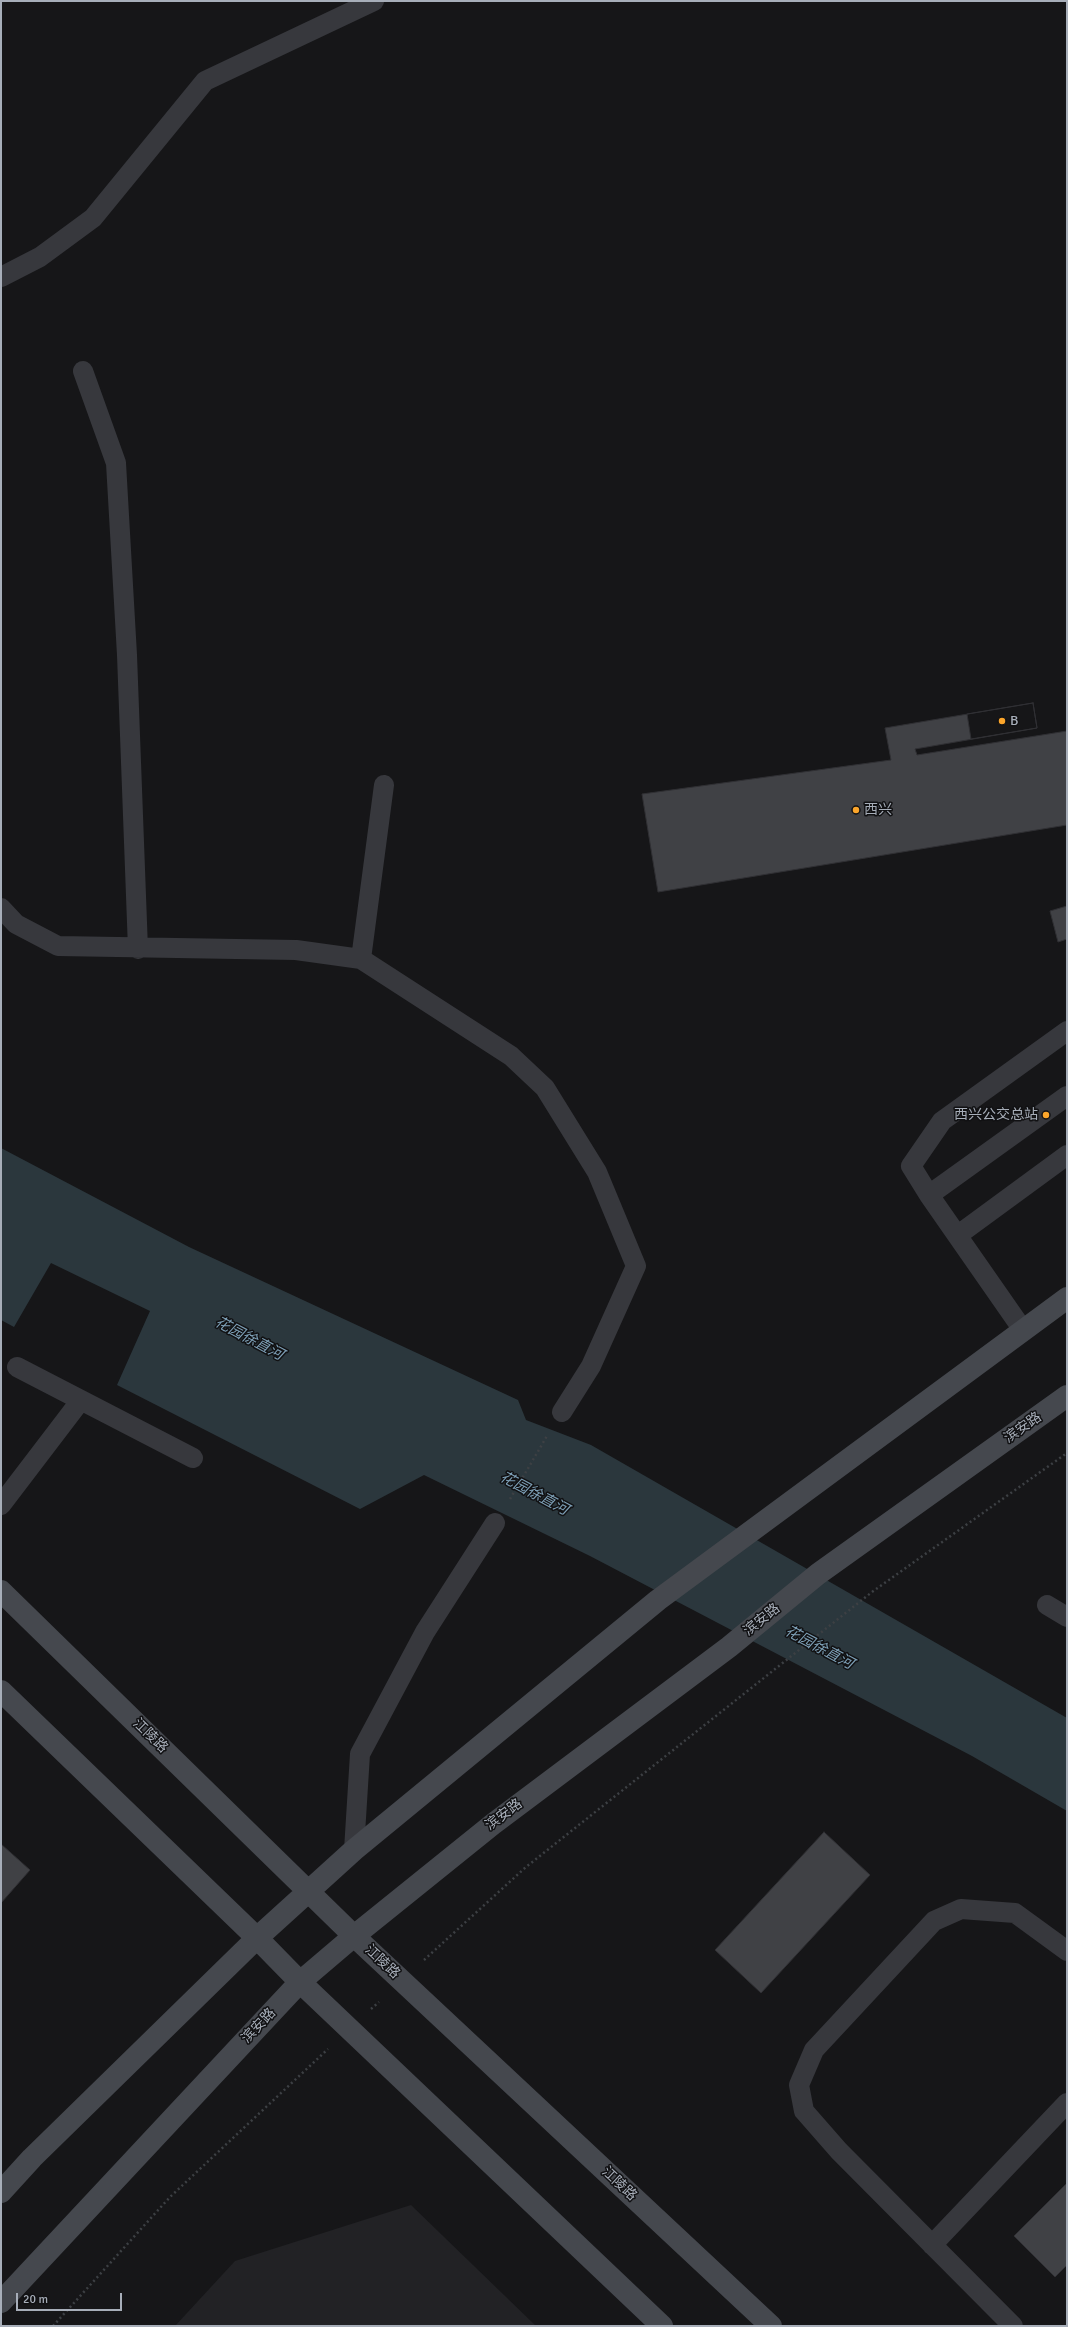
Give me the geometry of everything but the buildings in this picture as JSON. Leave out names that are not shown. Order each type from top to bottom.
[{"type":"main road","points":[[1,2192],[32,2158],[257,1938],[354,1850],[658,1600],[1067,1298]]},
{"type":"main road","name":"滨安路","points":[[1,2302],[300,1982],[354,1936],[493,1824],[729,1647],[818,1574],[1067,1396]]},
{"type":"main road","name":"江陵路","points":[[1,1591],[354,1936],[771,2326]]},
{"type":"main road","points":[[1,1691],[257,1938],[300,1982],[662,2326]]},
{"type":"lane","points":[[1,276],[40,257],[93,218],[205,81],[374,1]]},
{"type":"lane","points":[[84,372],[116,463],[127,655],[138,948]]},
{"type":"lane","points":[[361,959],[384,784]]},
{"type":"lane","points":[[1,908],[16,924],[58,946],[296,950],[361,959],[511,1056],[545,1088],[597,1172],[636,1266],[591,1366],[562,1412]]},
{"type":"lane","points":[[1023,1330],[929,1195],[911,1166],[942,1121],[1067,1031]]},
{"type":"lane","points":[[929,1195],[1067,1096]]},
{"type":"lane","points":[[958,1235],[1067,1155]]},
{"type":"lane","points":[[17,1367],[193,1458]]},
{"type":"lane","points":[[1,1504],[80,1400]]},
{"type":"lane","points":[[354,1850],[360,1754],[425,1632],[495,1524]]},
{"type":"lane","points":[[1046,1605],[1067,1617]]},
{"type":"lane","points":[[1013,2326],[839,2151],[804,2111],[799,2085],[814,2050],[934,1921],[961,1909],[1015,1913],[1067,1951]]},
{"type":"lane","points":[[932,2245],[1067,2103]]},
{"type":"path","points":[[495,1524],[562,1412]]},
{"type":"path","points":[[776,1668],[872,1592],[1067,1453]]},
{"type":"shaded area","points":[[411,2205],[536,2326],[175,2326],[235,2261]]},
{"type":"water","name":"花园徐直河","points":[[1,1148],[189,1247],[518,1400],[526,1420],[591,1445],[1067,1718],[1067,1811],[972,1756],[590,1556],[424,1475],[360,1509],[117,1385],[150,1311],[51,1263],[14,1327],[1,1320]]},
{"type":"place","name":"B","points":[[1002,721]]},
{"type":"place","name":"西兴","points":[[856,810]]},
{"type":"place","name":"西兴公交总站","points":[[1046,1115]]}]
